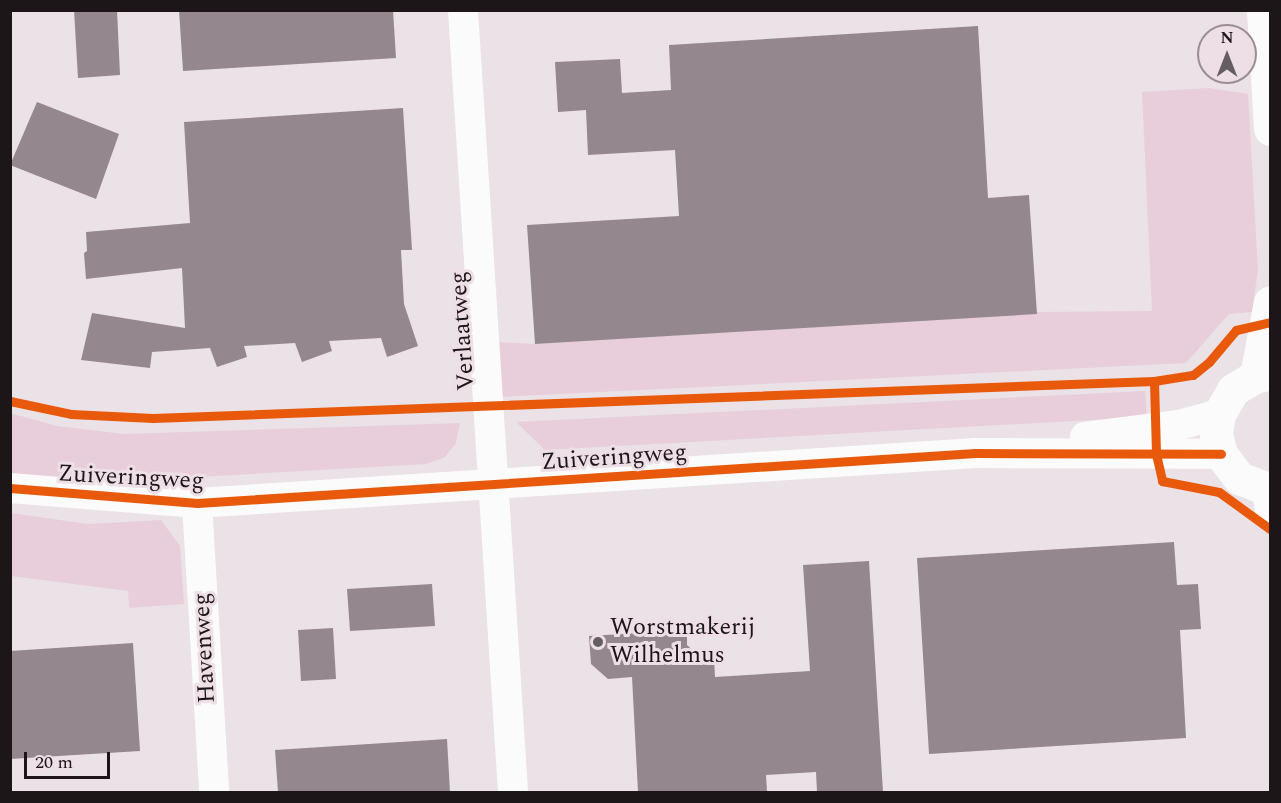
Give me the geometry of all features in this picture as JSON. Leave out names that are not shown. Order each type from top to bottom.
[{"type":"street","name":"Verlaatweg","points":[[463,10],[491,485],[513,792]]},
{"type":"street","points":[[1263,10],[1270,129]]},
{"type":"street","points":[[1269,497],[1239,478],[1221,454],[1216,434],[1219,414],[1233,390],[1263,375],[1270,302]]},
{"type":"street","name":"Zuiveringweg","points":[[975,453],[1179,425],[1219,414]]},
{"type":"street","name":"Zuiveringweg","points":[[10,488],[197,503],[975,453],[1221,454]]},
{"type":"street","name":"Havenweg","points":[[197,503],[214,792]]},
{"type":"shaded area","points":[[1209,88],[1248,94],[1258,270],[1252,312],[1229,314],[1186,363],[499,397],[496,342],[535,344],[1037,312],[1152,311],[1142,92]]},
{"type":"shaded area","points":[[1145,391],[1147,417],[545,450],[516,422]]},
{"type":"shaded area","points":[[10,413],[57,426],[124,434],[460,423],[456,443],[445,457],[426,464],[93,483],[11,475]]},
{"type":"shaded area","points":[[11,513],[88,524],[161,520],[180,546],[184,604],[129,608],[128,591],[11,576]]},
{"type":"building","points":[[74,10],[117,10],[120,75],[78,78]]},
{"type":"building","points":[[179,10],[393,10],[396,58],[183,71]]},
{"type":"building","points":[[978,26],[988,198],[1029,195],[1037,314],[535,344],[527,225],[679,216],[675,150],[588,155],[586,110],[558,112],[555,62],[620,59],[622,93],[671,90],[669,45]]},
{"type":"building","points":[[37,102],[119,134],[96,199],[10,165]]},
{"type":"building","points":[[403,108],[412,250],[401,250],[404,304],[418,346],[387,357],[381,338],[329,341],[332,351],[302,362],[295,343],[244,346],[247,357],[217,367],[210,348],[152,352],[150,368],[81,360],[92,313],[185,328],[182,268],[86,279],[84,253],[87,251],[86,232],[190,223],[184,122]]},
{"type":"building","points":[[1174,542],[1177,585],[1198,584],[1201,629],[1180,630],[1186,738],[929,754],[917,558]]},
{"type":"building","points":[[869,561],[883,792],[817,792],[816,772],[766,775],[767,792],[638,792],[632,677],[608,679],[591,664],[589,636],[687,630],[687,645],[702,659],[714,658],[715,677],[810,671],[803,565]]},
{"type":"building","points":[[432,584],[435,626],[350,631],[347,589]]},
{"type":"building","points":[[333,628],[336,679],[301,681],[298,630]]},
{"type":"building","points":[[133,643],[140,751],[10,759],[10,651]]},
{"type":"building","points":[[447,739],[450,792],[278,792],[275,750]]},
{"type":"cycle path","points":[[10,401],[71,414],[153,418],[1154,381],[1193,375],[1209,362],[1236,330],[1270,322]]},
{"type":"cycle path","points":[[1154,381],[1156,454],[1162,481],[1219,492],[1270,529]]},
{"type":"cycle path","points":[[10,488],[197,503],[975,453],[1221,454]]},
{"type":"place","name":"Worstmakerij Wilhelmus","points":[[598,642]]}]
